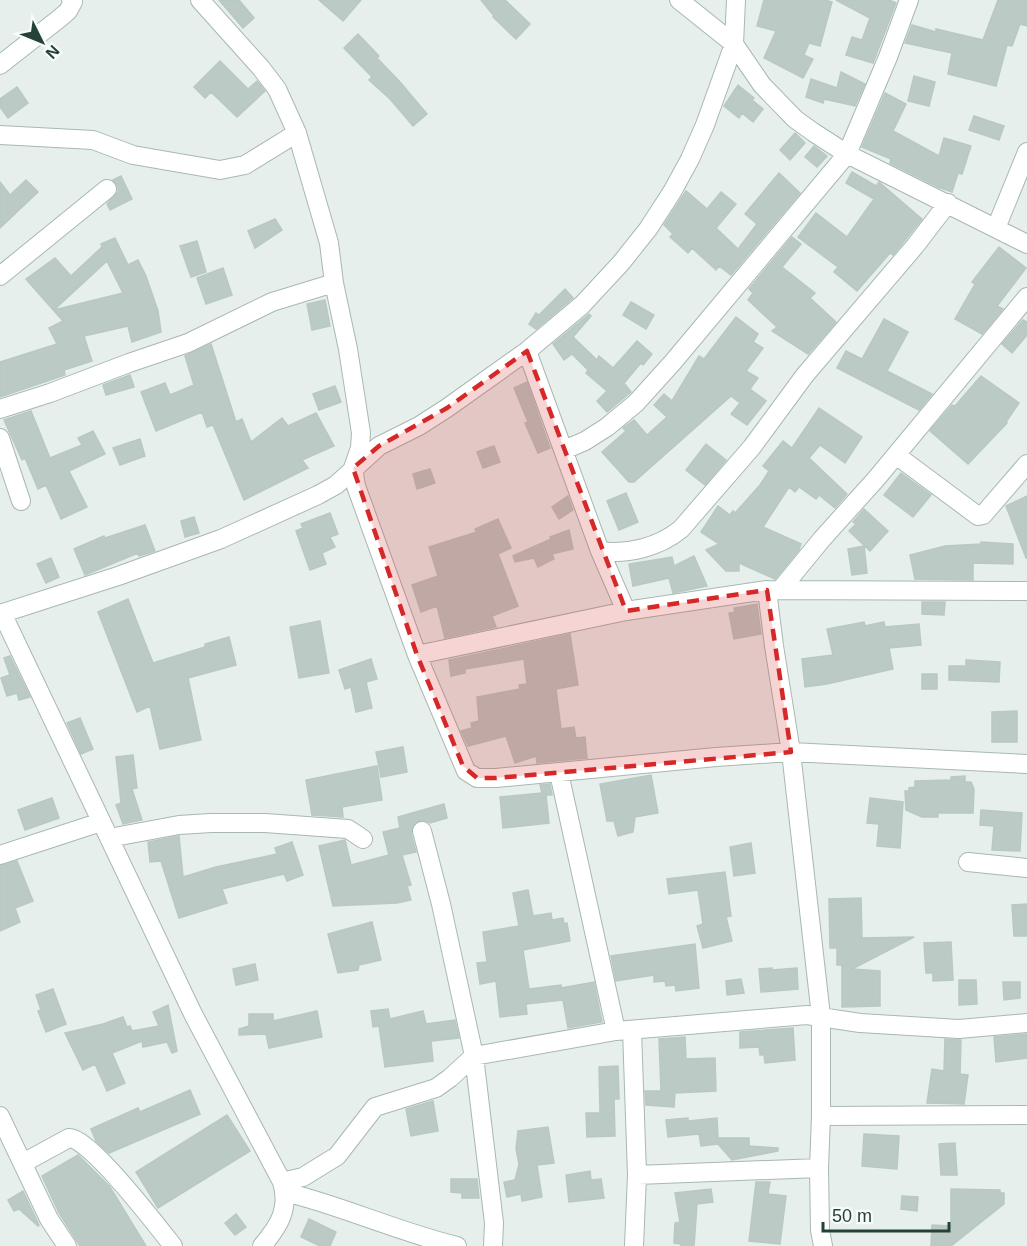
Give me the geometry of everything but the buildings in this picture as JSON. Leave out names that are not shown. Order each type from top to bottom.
[{"type":"street","points":[[0,65],[41,35],[68,11],[73,2],[71,0]]},
{"type":"street","points":[[200,0],[277,89],[297,133],[329,243],[334,283],[348,349],[361,434],[360,448],[353,468],[356,486],[417,655],[466,771],[477,778],[496,778],[791,752],[1027,764]]},
{"type":"street","points":[[680,0],[735,44],[752,72],[781,105],[813,132],[847,153],[948,202],[1027,244]]},
{"type":"street","points":[[262,1246],[278,1225],[285,1208],[283,1187],[193,1014],[1,613],[118,576],[221,539],[318,495],[336,485],[379,446],[419,426],[527,351],[582,305],[621,263],[648,229],[672,192],[705,125],[735,44],[736,0]]},
{"type":"street","points":[[564,450],[585,441],[636,403],[673,362],[847,153],[888,57],[909,0]]},
{"type":"street","points":[[0,135],[93,140],[133,155],[220,170],[245,165],[297,133]]},
{"type":"street","points":[[996,228],[1027,152]]},
{"type":"street","points":[[0,276],[107,189]]},
{"type":"street","points":[[600,551],[640,549],[668,540],[681,529],[752,447],[806,375],[915,246],[948,202]]},
{"type":"street","points":[[0,409],[188,343],[272,302],[334,283]]},
{"type":"street","points":[[823,1246],[820,1230],[819,1168],[821,1016],[791,752],[774,646],[774,590],[896,454],[1027,297]]},
{"type":"street","points":[[527,351],[600,551],[626,610]]},
{"type":"street","points":[[0,438],[21,501]]},
{"type":"street","points":[[896,454],[978,516],[983,514],[1027,464]]},
{"type":"street","points":[[417,655],[626,610],[774,590],[1027,591]]},
{"type":"street","points":[[559,773],[624,1031],[637,1175],[634,1246]]},
{"type":"street","points":[[0,855],[105,830],[236,822],[348,829],[363,839]]},
{"type":"street","points":[[422,831],[444,915],[474,1056],[494,1223],[493,1246]]},
{"type":"street","points":[[968,862],[1027,868]]},
{"type":"street","points":[[283,1187],[337,1156],[375,1107],[436,1088],[474,1056],[624,1031],[807,1015],[860,1023],[958,1029],[1027,1023]]},
{"type":"street","points":[[821,1116],[1027,1115]]},
{"type":"street","points":[[0,1116],[50,1218],[67,1246]]},
{"type":"street","points":[[23,1163],[73,1138],[101,1161],[173,1246]]},
{"type":"street","points":[[637,1175],[819,1168]]},
{"type":"street","points":[[283,1187],[398,1230],[457,1246]]},
{"type":"highlighted area","points":[[527,351],[626,611],[767,590],[791,752],[496,778],[477,778],[463,766],[417,655],[353,468],[379,446],[447,408]]}]
